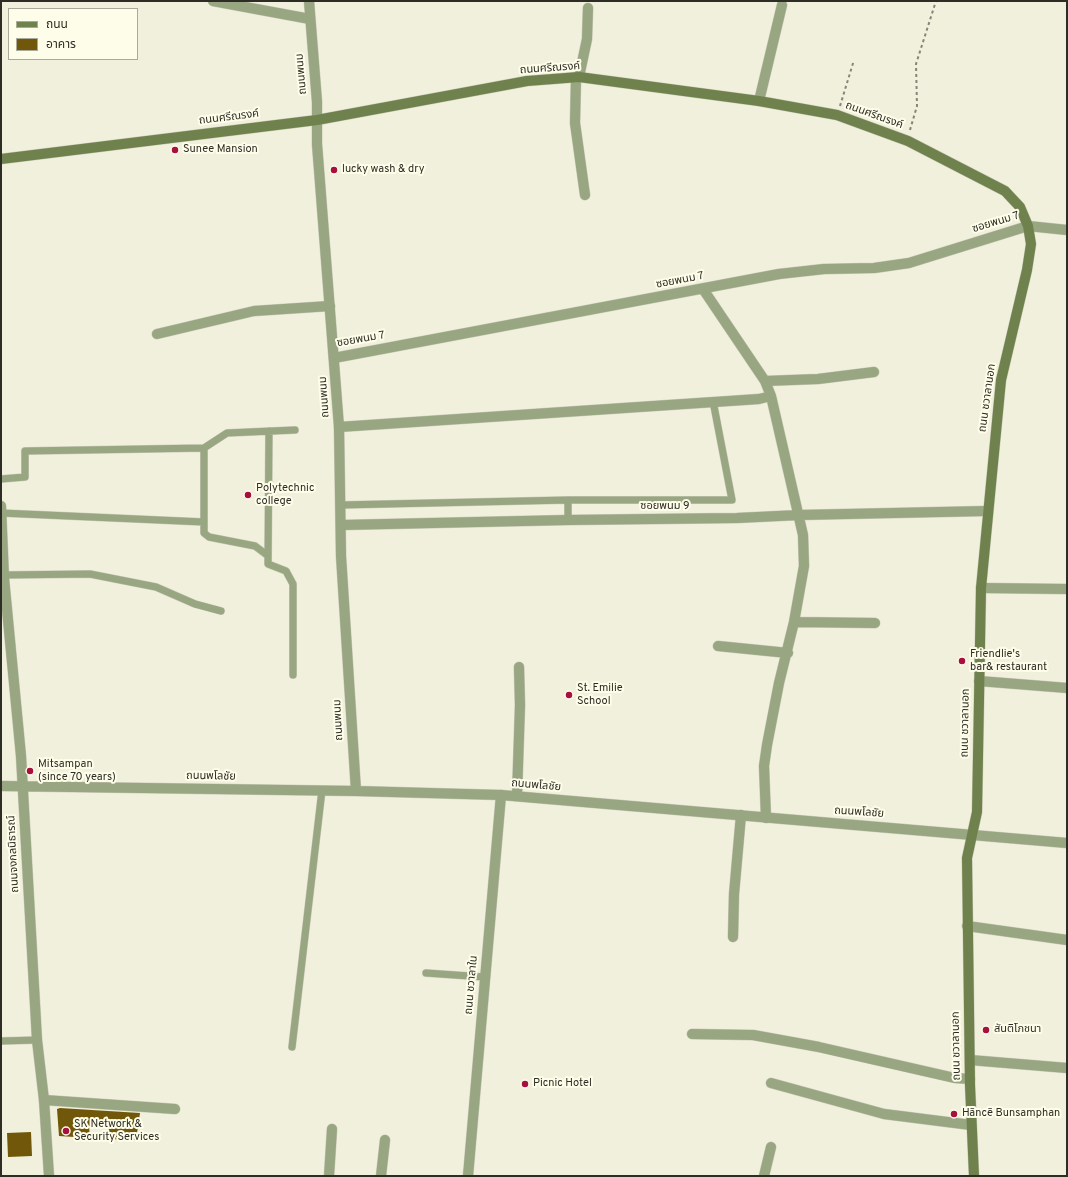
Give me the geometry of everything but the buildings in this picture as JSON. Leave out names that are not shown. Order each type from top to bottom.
[{"type":"main road","name":"ถนนศรีณรงค์","points":[[1,158],[317,120],[527,81],[578,77],[759,101],[837,115],[908,141],[1005,191],[1020,207],[1028,226]]},
{"type":"main road","name":"ถนน ชวาลานอก","points":[[974,1176],[971,1125],[967,858],[977,812],[981,588],[1001,380],[1027,270],[1031,244],[1028,226]]},
{"type":"street","points":[[213,1],[310,19]]},
{"type":"street","name":"ถนนพนม","points":[[309,1],[317,120],[317,144],[339,427],[342,525],[341,556],[356,791]]},
{"type":"street","points":[[759,101],[782,5]]},
{"type":"street","points":[[585,195],[575,123],[578,77],[588,39],[588,8]]},
{"type":"street","points":[[1028,226],[1067,230]]},
{"type":"street","name":"ซอยพนม 7","points":[[334,358],[779,274],[824,269],[874,268],[910,263],[1028,226]]},
{"type":"street","points":[[703,289],[765,381],[771,396],[803,535],[804,566],[788,653],[779,683],[764,766],[766,818]]},
{"type":"street","points":[[158,334],[254,311],[330,306]]},
{"type":"street","points":[[765,381],[818,379],[874,372]]},
{"type":"street","points":[[339,427],[758,399],[771,396]]},
{"type":"street","name":"ถนนจงกลนิธารณ์","points":[[1,506],[3,577],[21,756],[37,1040],[44,1100],[49,1176]]},
{"type":"street","name":"ซอยพนม 9","points":[[342,525],[737,518],[799,515],[988,511]]},
{"type":"street","points":[[981,588],[1067,589]]},
{"type":"street","points":[[794,622],[875,623]]},
{"type":"street","points":[[718,646],[788,653]]},
{"type":"street","points":[[517,796],[520,705],[519,667]]},
{"type":"street","points":[[979,681],[1067,688]]},
{"type":"street","name":"ถนนพโลชัย","points":[[1,786],[322,790],[501,795],[1067,843]]},
{"type":"street","name":"ถนน ชวาลาใน","points":[[468,1176],[484,977],[501,795]]},
{"type":"street","points":[[733,938],[734,894],[741,815]]},
{"type":"street","points":[[968,926],[1067,940]]},
{"type":"street","points":[[692,1034],[754,1035],[819,1047],[956,1078],[970,1079]]},
{"type":"street","points":[[970,1060],[1067,1068]]},
{"type":"street","points":[[771,1083],[884,1114],[971,1125]]},
{"type":"street","points":[[44,1100],[175,1109]]},
{"type":"street","points":[[329,1176],[332,1129]]},
{"type":"street","points":[[381,1176],[385,1140]]},
{"type":"street","points":[[764,1176],[771,1147]]},
{"type":"lane","points":[[341,505],[568,500],[732,500],[713,401]]},
{"type":"lane","points":[[1,479],[25,477],[25,450],[204,448],[227,433],[295,430]]},
{"type":"lane","points":[[269,431],[268,564],[286,571],[293,584],[293,675]]},
{"type":"lane","points":[[204,448],[204,533],[209,537],[256,546],[268,555]]},
{"type":"lane","points":[[568,500],[568,520]]},
{"type":"lane","points":[[1,513],[204,522]]},
{"type":"lane","points":[[3,577],[90,574],[156,587],[195,604],[221,611]]},
{"type":"lane","points":[[292,1047],[322,790]]},
{"type":"lane","points":[[426,973],[484,977]]},
{"type":"lane","points":[[1,1042],[37,1040]]},
{"type":"path","points":[[908,141],[916,106],[916,64],[936,1]]},
{"type":"path","points":[[837,115],[854,60]]},
{"type":"place","name":"Sunee Mansion","points":[[175,150]]},
{"type":"place","name":"lucky wash & dry","points":[[334,170]]},
{"type":"place","name":"Polytechnic college","points":[[248,495]]},
{"type":"place","name":"Friendlie's bar& restaurant","points":[[962,661]]},
{"type":"place","name":"St. Emilie School","points":[[569,695]]},
{"type":"place","name":"Mitsampan (since 70 years)","points":[[30,771]]},
{"type":"place","name":"สันติโภชนา","points":[[986,1030]]},
{"type":"place","name":"Picnic Hotel","points":[[525,1084]]},
{"type":"place","name":"Hāncē Bunsamphan","points":[[954,1114]]},
{"type":"place","name":"SK Network & Security Services","points":[[66,1131]]}]
